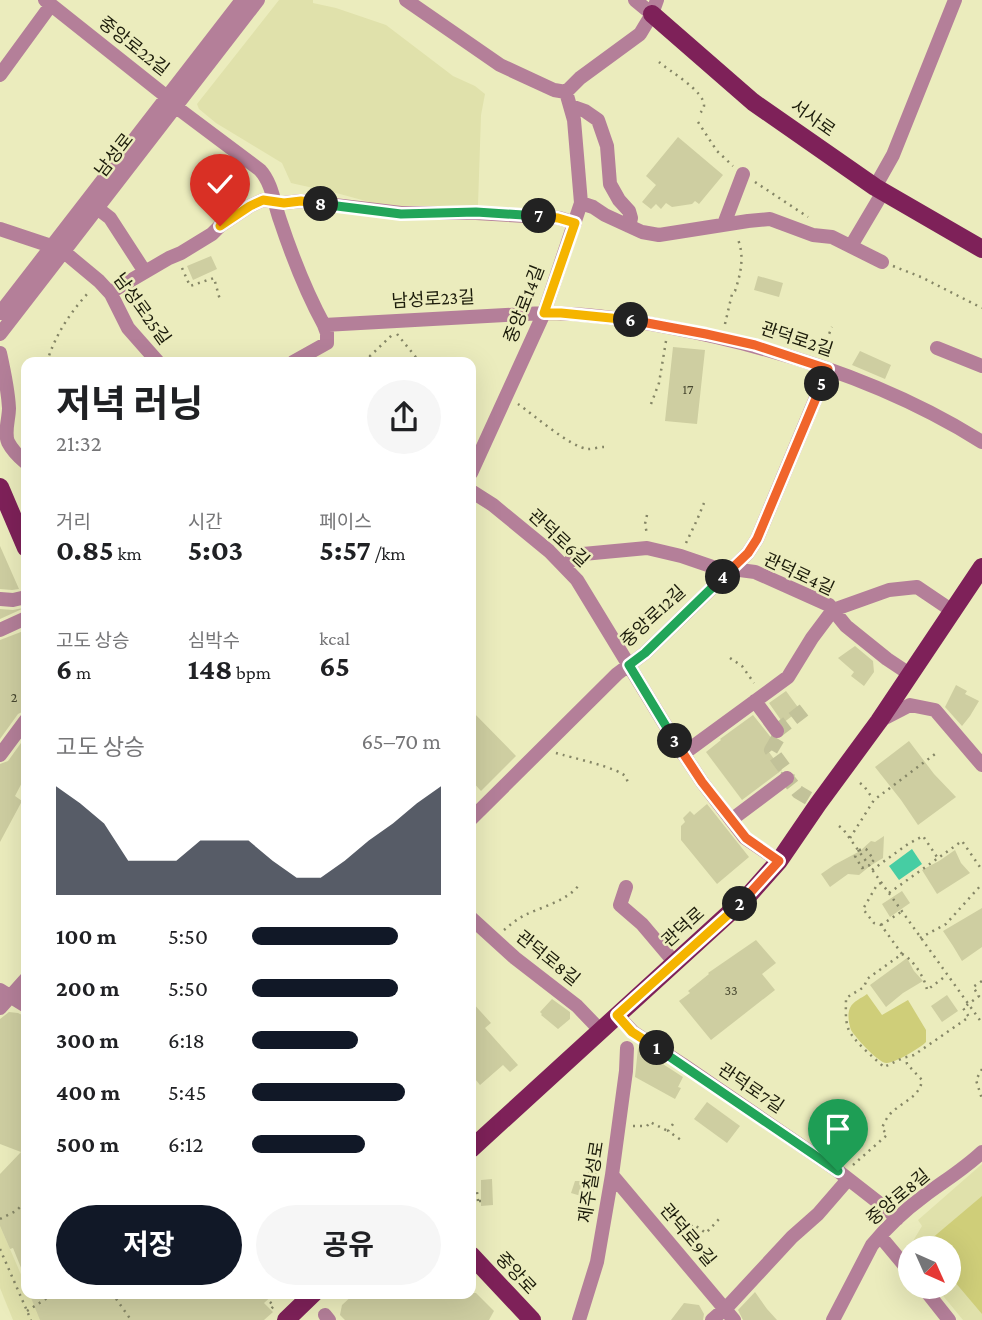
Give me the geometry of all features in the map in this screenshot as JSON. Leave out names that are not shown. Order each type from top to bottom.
[{"type":"main road","name":"서사로","points":[[654,7],[753,102],[879,189],[982,249]]},
{"type":"main road","points":[[0,487],[21,536]]},
{"type":"main road","name":"관덕로","points":[[476,1142],[748,896],[779,861],[911,675],[982,567]]},
{"type":"main road","name":"중앙로","points":[[476,1260],[532,1320]]},
{"type":"main road","points":[[278,1315],[302,1299]]},
{"type":"street","name":"남성로","points":[[0,334],[57,248],[97,208],[242,0]]},
{"type":"street","name":"남성로","points":[[0,313],[57,248],[171,102],[258,0]]},
{"type":"street","points":[[406,0],[500,65],[554,90],[598,120],[607,146],[610,184],[629,211],[632,218],[629,226]]},
{"type":"street","name":"서사로","points":[[635,0],[654,7]]},
{"type":"street","points":[[851,246],[879,189],[955,0]]},
{"type":"street","name":"중앙로22길","points":[[48,3],[171,102]]},
{"type":"street","points":[[0,75],[48,3]]},
{"type":"street","points":[[569,99],[580,78],[640,34],[654,7]]},
{"type":"street","name":"중앙로14길","points":[[476,462],[544,313],[581,203],[574,120],[569,99]]},
{"type":"street","points":[[171,102],[265,176],[279,219],[327,333],[327,343],[302,357]]},
{"type":"street","points":[[728,224],[743,174]]},
{"type":"street","points":[[111,294],[263,200],[284,203],[301,201],[401,214],[476,212],[558,218],[575,223]]},
{"type":"street","points":[[581,203],[642,232],[659,234],[770,219],[813,235],[832,237],[882,262]]},
{"type":"street","points":[[97,208],[110,218],[145,272]]},
{"type":"street","points":[[0,229],[57,248]]},
{"type":"street","name":"남성로25길","points":[[57,248],[99,281],[111,294],[128,328],[154,357]]},
{"type":"street","name":"남성로23길","points":[[324,325],[544,313]]},
{"type":"street","name":"관덕로2길","points":[[544,313],[609,318],[755,345],[822,368],[926,410],[982,442]]},
{"type":"street","points":[[937,348],[982,366]]},
{"type":"street","points":[[0,353],[8,394],[6,435],[9,444],[21,459]]},
{"type":"street","name":"중앙로12길","points":[[476,814],[617,674],[645,653],[748,553],[757,539],[822,368]]},
{"type":"street","points":[[0,390],[0,424]]},
{"type":"street","name":"관덕로6길","points":[[476,494],[549,551],[585,590],[702,782],[746,838],[779,861]]},
{"type":"street","name":"관덕로4길","points":[[565,566],[573,558],[583,554],[648,548],[719,569],[755,572],[829,605],[846,626],[911,675]]},
{"type":"street","points":[[684,754],[788,677],[832,610],[890,590],[917,587],[954,612]]},
{"type":"street","points":[[0,599],[21,598]]},
{"type":"street","points":[[0,630],[21,620]]},
{"type":"street","points":[[758,698],[777,730]]},
{"type":"street","points":[[879,721],[910,705],[935,710],[982,765]]},
{"type":"street","points":[[0,755],[21,727]]},
{"type":"street","points":[[731,820],[787,778]]},
{"type":"street","points":[[626,887],[620,905],[642,924],[675,962]]},
{"type":"street","name":"관덕로8길","points":[[476,926],[577,1006],[600,1031]]},
{"type":"street","points":[[0,1008],[5,993],[21,982]]},
{"type":"street","points":[[5,993],[21,1003]]},
{"type":"street","name":"관덕로7길","points":[[617,1015],[632,1032],[846,1178],[897,1219]]},
{"type":"street","name":"제주칠성로","points":[[579,1320],[597,1262],[612,1175],[627,1048]]},
{"type":"street","name":"중앙로8길","points":[[833,1320],[872,1245],[897,1219],[982,1152]]},
{"type":"street","name":"관덕로9길","points":[[612,1175],[729,1315]]},
{"type":"street","points":[[712,1320],[729,1315],[792,1237],[825,1207],[846,1178]]},
{"type":"street","points":[[880,1236],[898,1258]]},
{"type":"street","points":[[932,1299],[949,1320]]},
{"type":"path","points":[[659,62],[701,96],[704,107],[698,116]]},
{"type":"path","points":[[722,338],[742,265],[741,248],[728,224]]},
{"type":"path","points":[[176,255],[190,286],[214,278],[222,300]]},
{"type":"path","points":[[882,262],[921,277],[982,308]]},
{"type":"path","points":[[49,357],[67,318],[99,281]]},
{"type":"path","points":[[651,404],[659,383],[668,327]]},
{"type":"path","points":[[822,368],[832,327]]},
{"type":"path","points":[[371,357],[395,332],[416,357]]},
{"type":"path","points":[[506,398],[580,446],[589,449],[604,447]]},
{"type":"path","points":[[681,556],[704,503]]},
{"type":"path","points":[[647,515],[645,524],[648,548]]},
{"type":"path","points":[[730,659],[748,673],[758,698]]},
{"type":"path","points":[[545,745],[551,751],[623,774],[628,782]]},
{"type":"path","points":[[850,838],[874,800],[935,754]]},
{"type":"path","points":[[860,783],[874,800]]},
{"type":"path","points":[[839,825],[982,1023]]},
{"type":"path","points":[[872,870],[923,836],[937,857]]},
{"type":"path","points":[[889,893],[962,841],[982,870]]},
{"type":"path","points":[[866,849],[871,854],[874,860],[869,865],[862,867],[855,856],[859,850],[866,849]]},
{"type":"path","points":[[881,883],[877,885],[863,909],[874,923],[881,925],[902,954],[907,956],[925,982],[927,990],[947,975]]},
{"type":"path","points":[[495,940],[520,918],[575,891],[579,885]]},
{"type":"path","points":[[920,938],[946,924],[981,887]]},
{"type":"path","points":[[881,925],[901,912]]},
{"type":"path","points":[[902,954],[867,979],[864,987],[846,998],[850,1032],[884,1067],[922,1050],[969,1017],[962,1008],[979,996]]},
{"type":"path","points":[[982,981],[973,987],[982,1001]]},
{"type":"path","points":[[846,1178],[850,1168],[887,1135],[882,1128],[889,1114],[921,1087],[922,1080],[907,1064],[905,1057]]},
{"type":"path","points":[[982,1069],[976,1080],[982,1099]]},
{"type":"path","points":[[619,1124],[636,1127],[647,1126],[650,1122],[681,1140]]},
{"type":"path","points":[[668,1131],[673,1124]]},
{"type":"path","points":[[476,1201],[479,1201],[477,1192],[481,1192]]},
{"type":"path","points":[[0,1219],[21,1206]]},
{"type":"path","points":[[668,1242],[693,1224],[706,1233],[721,1217]]},
{"type":"path","points":[[0,1249],[21,1297]]},
{"type":"path","points":[[22,1299],[31,1320]]},
{"type":"path","points":[[27,1311],[45,1299]]},
{"type":"path","points":[[116,1299],[131,1320]]},
{"type":"path","points":[[270,1302],[278,1315]]},
{"type":"shaded area","points":[[279,0],[313,0],[313,3],[386,25],[453,76],[485,94],[481,115],[478,205],[402,207],[373,203],[291,183],[282,163],[216,123],[199,109],[197,104]]},
{"type":"shaded area","points":[[912,849],[922,864],[899,880],[889,866]]},
{"type":"shaded area","points":[[867,994],[882,1015],[908,1000],[926,1030],[926,1042],[891,1062],[879,1059],[853,1033],[849,1022],[851,1006]]},
{"type":"shaded area","points":[[982,1164],[982,1320],[963,1320],[946,1299],[961,1299],[961,1236],[916,1236],[922,1226],[918,1220]]},
{"type":"shaded area","points":[[982,1196],[982,1314],[961,1289],[961,1236],[935,1236]]},
{"type":"shaded area","points":[[0,1226],[21,1274],[21,1299],[32,1299],[41,1320],[13,1320],[0,1288]]},
{"type":"building","points":[[678,137],[723,175],[699,204],[695,201],[692,204],[672,207],[666,203],[661,209],[656,204],[651,209],[642,202],[656,185],[646,176]]},
{"type":"building","points":[[211,256],[217,269],[193,280],[187,266]]},
{"type":"building","points":[[758,276],[783,283],[779,297],[754,290]]},
{"type":"building","points":[[673,347],[705,350],[697,424],[665,421]]},
{"type":"building","points":[[860,351],[891,365],[885,379],[852,365]]},
{"type":"building","points":[[0,546],[19,589],[0,589]]},
{"type":"building","points":[[21,608],[0,619],[0,609]]},
{"type":"building","points":[[21,632],[21,712],[0,739],[0,640]]},
{"type":"building","points":[[855,646],[873,661],[874,672],[864,686],[851,676],[854,672],[838,658]]},
{"type":"building","points":[[956,685],[967,691],[965,694],[979,701],[962,726],[945,707]]},
{"type":"building","points":[[786,691],[800,710],[783,723],[769,703]]},
{"type":"building","points":[[476,715],[516,756],[481,791],[476,786]]},
{"type":"building","points":[[753,715],[773,740],[766,748],[782,770],[742,800],[706,752]]},
{"type":"building","points":[[909,741],[956,797],[918,825],[875,767]]},
{"type":"building","points":[[21,743],[21,785],[15,796],[21,803],[0,842],[0,764],[8,761]]},
{"type":"building","points":[[707,804],[749,857],[717,884],[681,840],[681,826],[685,822],[683,818],[690,811],[694,815]]},
{"type":"building","points":[[884,836],[883,858],[859,875],[848,874],[830,887],[821,874],[860,851],[871,841],[875,842]]},
{"type":"building","points":[[955,850],[970,873],[937,894],[922,870]]},
{"type":"building","points":[[902,891],[910,903],[890,917],[882,904]]},
{"type":"building","points":[[982,908],[982,947],[962,961],[943,931]]},
{"type":"building","points":[[756,940],[776,963],[762,974],[775,990],[711,1040],[679,1001],[708,973]]},
{"type":"building","points":[[907,958],[923,981],[886,1007],[870,985]]},
{"type":"building","points":[[947,995],[958,1011],[942,1022],[931,1006]]},
{"type":"building","points":[[552,999],[570,1012],[570,1019],[558,1029],[540,1012]]},
{"type":"building","points":[[476,1006],[491,1023],[485,1028],[518,1065],[510,1072],[503,1065],[480,1085],[476,1080]]},
{"type":"building","points":[[9,1012],[21,1014],[21,1152],[0,1144],[0,1019]]},
{"type":"building","points":[[638,1048],[683,1077],[675,1099],[635,1077]]},
{"type":"building","points":[[707,1102],[740,1126],[727,1143],[694,1119]]},
{"type":"building","points":[[598,1151],[596,1184],[591,1199],[571,1193],[575,1181],[584,1181]]},
{"type":"building","points":[[21,1152],[21,1268],[0,1226],[0,1174]]},
{"type":"building","points":[[492,1179],[493,1205],[481,1206],[481,1180]]},
{"type":"building","points":[[755,1292],[777,1320],[743,1320],[738,1310]]},
{"type":"building","points":[[476,1293],[494,1311],[489,1320],[345,1320],[340,1315],[342,1305],[348,1299],[476,1299]]},
{"type":"building","points":[[31,1299],[268,1299],[264,1303],[273,1312],[264,1320],[40,1320]]},
{"type":"building","points":[[684,1303],[699,1305],[704,1314],[703,1320],[671,1320]]},
{"type":"tunnel","points":[[804,710],[777,731],[778,738],[771,750],[798,792],[818,804]]},
{"type":"route","points":[[220,226],[263,200],[284,203],[301,201],[401,214],[476,212],[558,218],[575,223],[544,313],[630,320],[706,334],[755,345],[828,369],[757,539],[748,553],[645,653],[629,665],[675,741],[731,820],[746,838],[779,861],[748,896],[617,1015],[632,1032],[838,1171]]}]
